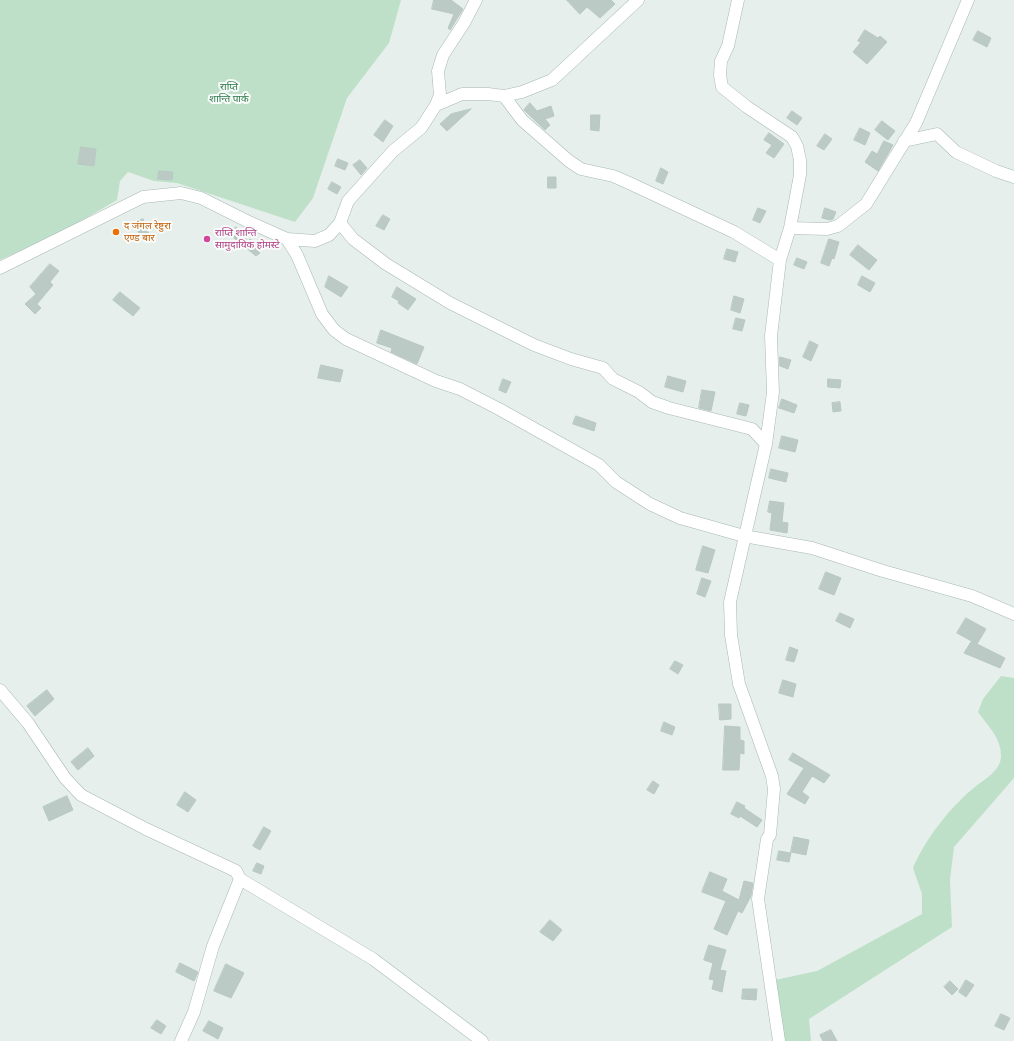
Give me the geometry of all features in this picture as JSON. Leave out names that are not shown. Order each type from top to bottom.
[{"type":"street","points":[[0,268],[143,198],[181,193],[201,198],[251,223],[288,239],[315,241],[329,234],[340,223],[348,201],[393,151],[421,128],[436,106],[440,95],[438,71],[443,55],[464,23],[476,0]]},
{"type":"street","points":[[436,106],[462,94],[488,94],[504,96],[522,92],[552,80],[638,0]]},
{"type":"street","points":[[738,0],[728,46],[721,61],[720,75],[722,87],[747,107],[792,136],[797,146],[800,160],[800,175],[790,228],[780,260],[771,336],[773,392],[766,444],[730,602],[731,635],[739,684],[772,776],[774,789],[770,834],[767,838],[758,899],[779,1041]]},
{"type":"street","points":[[790,228],[827,228],[838,226],[866,204],[891,165],[926,102],[968,0]]},
{"type":"street","points":[[504,96],[522,120],[569,161],[581,169],[613,176],[628,182],[734,232],[780,260]]},
{"type":"street","points":[[904,141],[937,134],[956,152],[996,171],[1014,176]]},
{"type":"street","points":[[340,223],[352,239],[386,264],[450,303],[534,345],[571,359],[603,368],[613,379],[638,392],[652,402],[669,408],[752,429],[766,444]]},
{"type":"street","points":[[288,239],[297,255],[322,314],[334,330],[346,339],[436,382],[460,389],[499,409],[599,465],[616,482],[650,504],[680,518],[744,536],[812,548],[884,571],[972,596],[1014,614]]},
{"type":"street","points":[[0,690],[28,723],[65,778],[81,795],[146,829],[236,871],[240,879],[373,959],[482,1041]]},
{"type":"street","points":[[181,1041],[194,1012],[213,946],[240,879]]},
{"type":"green space","name":"राप्ति शान्ति पार्क","points":[[0,0],[401,0],[389,43],[347,98],[313,198],[295,222],[177,183],[154,181],[128,172],[120,181],[117,200],[57,235],[0,260]]},
{"type":"green space","points":[[1001,676],[1014,678],[1014,778],[954,847],[950,880],[952,927],[809,1019],[811,1041],[783,1041],[775,980],[817,971],[922,914],[922,894],[913,868],[918,857],[924,846],[948,813],[976,786],[992,774],[1000,762],[1001,750],[997,739],[978,712],[983,699]]},
{"type":"building","points":[[434,0],[451,0],[463,9],[450,30],[448,28],[454,14],[432,9]]},
{"type":"building","points":[[567,0],[611,0],[615,4],[600,18],[587,7],[580,14]]},
{"type":"building","points":[[865,30],[878,38],[880,36],[887,42],[867,64],[853,52],[861,42],[858,41]]},
{"type":"building","points":[[978,31],[991,38],[987,47],[973,40]]},
{"type":"building","points":[[530,103],[537,111],[551,106],[554,116],[545,119],[550,125],[545,130],[524,110]]},
{"type":"building","points":[[471,109],[447,131],[440,124],[451,114]]},
{"type":"building","points":[[792,111],[802,118],[797,125],[787,118]]},
{"type":"building","points":[[591,115],[600,115],[599,131],[591,130]]},
{"type":"building","points":[[385,120],[393,126],[383,142],[374,135]]},
{"type":"building","points":[[882,121],[895,131],[888,140],[875,130]]},
{"type":"building","points":[[860,128],[870,133],[865,145],[854,140]]},
{"type":"building","points":[[769,133],[784,144],[774,158],[766,153],[772,145],[764,140]]},
{"type":"building","points":[[825,134],[832,139],[824,150],[817,146]]},
{"type":"building","points":[[884,141],[893,145],[878,171],[865,162],[872,151],[877,154]]},
{"type":"building","points":[[81,147],[96,149],[94,166],[78,164]]},
{"type":"building","points":[[338,159],[348,163],[345,170],[335,166]]},
{"type":"building","points":[[360,160],[367,168],[361,175],[353,165]]},
{"type":"building","points":[[661,168],[668,172],[663,184],[656,181]]},
{"type":"building","points":[[159,171],[173,172],[172,180],[158,179]]},
{"type":"building","points":[[548,177],[556,177],[556,188],[548,188]]},
{"type":"building","points":[[332,182],[341,187],[337,194],[328,189]]},
{"type":"building","points":[[758,208],[766,211],[760,223],[753,220]]},
{"type":"building","points":[[825,208],[836,212],[833,219],[830,220],[822,218]]},
{"type":"building","points":[[383,215],[390,219],[384,230],[376,226]]},
{"type":"building","points":[[143,219],[149,234],[141,238],[134,223]]},
{"type":"building","points":[[236,227],[248,241],[250,239],[256,244],[254,247],[260,253],[256,256],[229,234]]},
{"type":"building","points":[[829,239],[839,242],[834,259],[832,258],[829,266],[821,263]]},
{"type":"building","points":[[858,245],[877,260],[869,270],[850,255]]},
{"type":"building","points":[[727,249],[738,252],[735,262],[724,259]]},
{"type":"building","points":[[797,258],[807,262],[804,269],[794,265]]},
{"type":"building","points":[[50,264],[59,271],[50,282],[53,285],[37,304],[41,308],[35,314],[25,304],[36,294],[30,287]]},
{"type":"building","points":[[329,276],[348,287],[341,297],[325,287]]},
{"type":"building","points":[[862,276],[875,283],[870,292],[858,285]]},
{"type":"building","points":[[397,287],[416,299],[408,310],[398,303],[399,301],[392,297]]},
{"type":"building","points":[[120,292],[140,308],[133,316],[113,300]]},
{"type":"building","points":[[734,296],[744,299],[740,313],[731,310]]},
{"type":"building","points":[[736,318],[745,320],[742,331],[733,329]]},
{"type":"building","points":[[381,330],[424,347],[417,364],[391,352],[392,348],[377,343]]},
{"type":"building","points":[[810,341],[818,345],[811,361],[803,357]]},
{"type":"building","points":[[780,357],[791,360],[788,369],[780,366]]},
{"type":"building","points":[[321,365],[343,370],[340,382],[318,378]]},
{"type":"building","points":[[668,376],[686,381],[683,392],[665,387]]},
{"type":"building","points":[[503,379],[511,382],[506,393],[499,390]]},
{"type":"building","points":[[828,379],[841,380],[840,388],[828,387]]},
{"type":"building","points":[[702,390],[715,392],[711,411],[699,408]]},
{"type":"building","points":[[782,399],[797,405],[794,413],[779,408]]},
{"type":"building","points":[[840,402],[841,411],[833,412],[832,403]]},
{"type":"building","points":[[740,403],[749,405],[746,416],[737,414]]},
{"type":"building","points":[[576,416],[596,423],[594,431],[573,424]]},
{"type":"building","points":[[782,436],[798,440],[795,452],[779,448]]},
{"type":"building","points":[[771,469],[788,473],[786,482],[769,478]]},
{"type":"building","points":[[770,501],[784,503],[782,522],[788,523],[787,533],[770,530],[772,513],[768,512]]},
{"type":"building","points":[[703,546],[715,550],[708,573],[696,570]]},
{"type":"building","points":[[826,572],[841,578],[834,595],[819,589]]},
{"type":"building","points":[[702,578],[711,581],[705,597],[697,594]]},
{"type":"building","points":[[840,613],[854,619],[850,628],[836,621]]},
{"type":"building","points":[[966,618],[986,629],[977,644],[1005,658],[1000,668],[964,653],[971,642],[975,643],[957,633]]},
{"type":"building","points":[[790,647],[798,650],[794,662],[786,660]]},
{"type":"building","points":[[675,661],[683,665],[678,674],[670,669]]},
{"type":"building","points":[[783,680],[796,684],[793,697],[779,693]]},
{"type":"building","points":[[47,690],[54,699],[35,716],[27,706]]},
{"type":"building","points":[[719,704],[731,704],[731,719],[720,720]]},
{"type":"building","points":[[664,722],[675,727],[672,735],[661,731]]},
{"type":"building","points":[[725,726],[740,727],[740,740],[744,741],[744,754],[740,753],[739,770],[723,770]]},
{"type":"building","points":[[88,748],[94,756],[78,770],[71,762]]},
{"type":"building","points":[[793,753],[830,775],[824,783],[812,776],[802,792],[809,797],[805,804],[787,794],[804,768],[789,760]]},
{"type":"building","points":[[653,781],[659,785],[654,794],[647,790]]},
{"type":"building","points":[[185,792],[196,800],[188,812],[177,805]]},
{"type":"building","points":[[67,796],[73,810],[49,821],[43,807]]},
{"type":"building","points":[[737,802],[745,806],[744,808],[762,820],[757,827],[740,816],[739,818],[731,814]]},
{"type":"building","points":[[264,827],[271,831],[260,850],[253,846]]},
{"type":"building","points":[[794,837],[809,840],[806,855],[791,852]]},
{"type":"building","points":[[779,851],[791,853],[789,862],[777,860]]},
{"type":"building","points":[[257,863],[264,866],[261,874],[253,871]]},
{"type":"building","points":[[710,872],[727,879],[722,891],[739,900],[744,881],[753,883],[751,896],[742,913],[738,911],[727,935],[714,929],[726,901],[702,892]]},
{"type":"building","points":[[550,920],[562,930],[553,941],[540,932]]},
{"type":"building","points":[[709,945],[726,950],[720,970],[726,971],[722,992],[712,989],[714,980],[709,979],[713,963],[704,960]]},
{"type":"building","points":[[180,963],[198,972],[194,981],[176,972]]},
{"type":"building","points":[[226,964],[244,973],[231,998],[214,991]]},
{"type":"building","points":[[966,980],[974,985],[966,997],[959,992]]},
{"type":"building","points":[[950,981],[958,989],[952,995],[944,987]]},
{"type":"building","points":[[743,989],[757,989],[756,1000],[742,999]]},
{"type":"building","points":[[1001,1014],[1010,1018],[1004,1030],[995,1026]]},
{"type":"building","points":[[157,1020],[166,1026],[161,1034],[151,1028]]},
{"type":"building","points":[[209,1021],[223,1028],[218,1039],[203,1031]]},
{"type":"building","points":[[831,1030],[837,1041],[823,1041],[820,1035]]},
{"type":"place","name":"द जंगल रेष्टुरा एण्ड बार","points":[[116,232]]},
{"type":"place","name":"राप्ति शान्ति सामुदायिक होमस्टे","points":[[207,239]]}]
